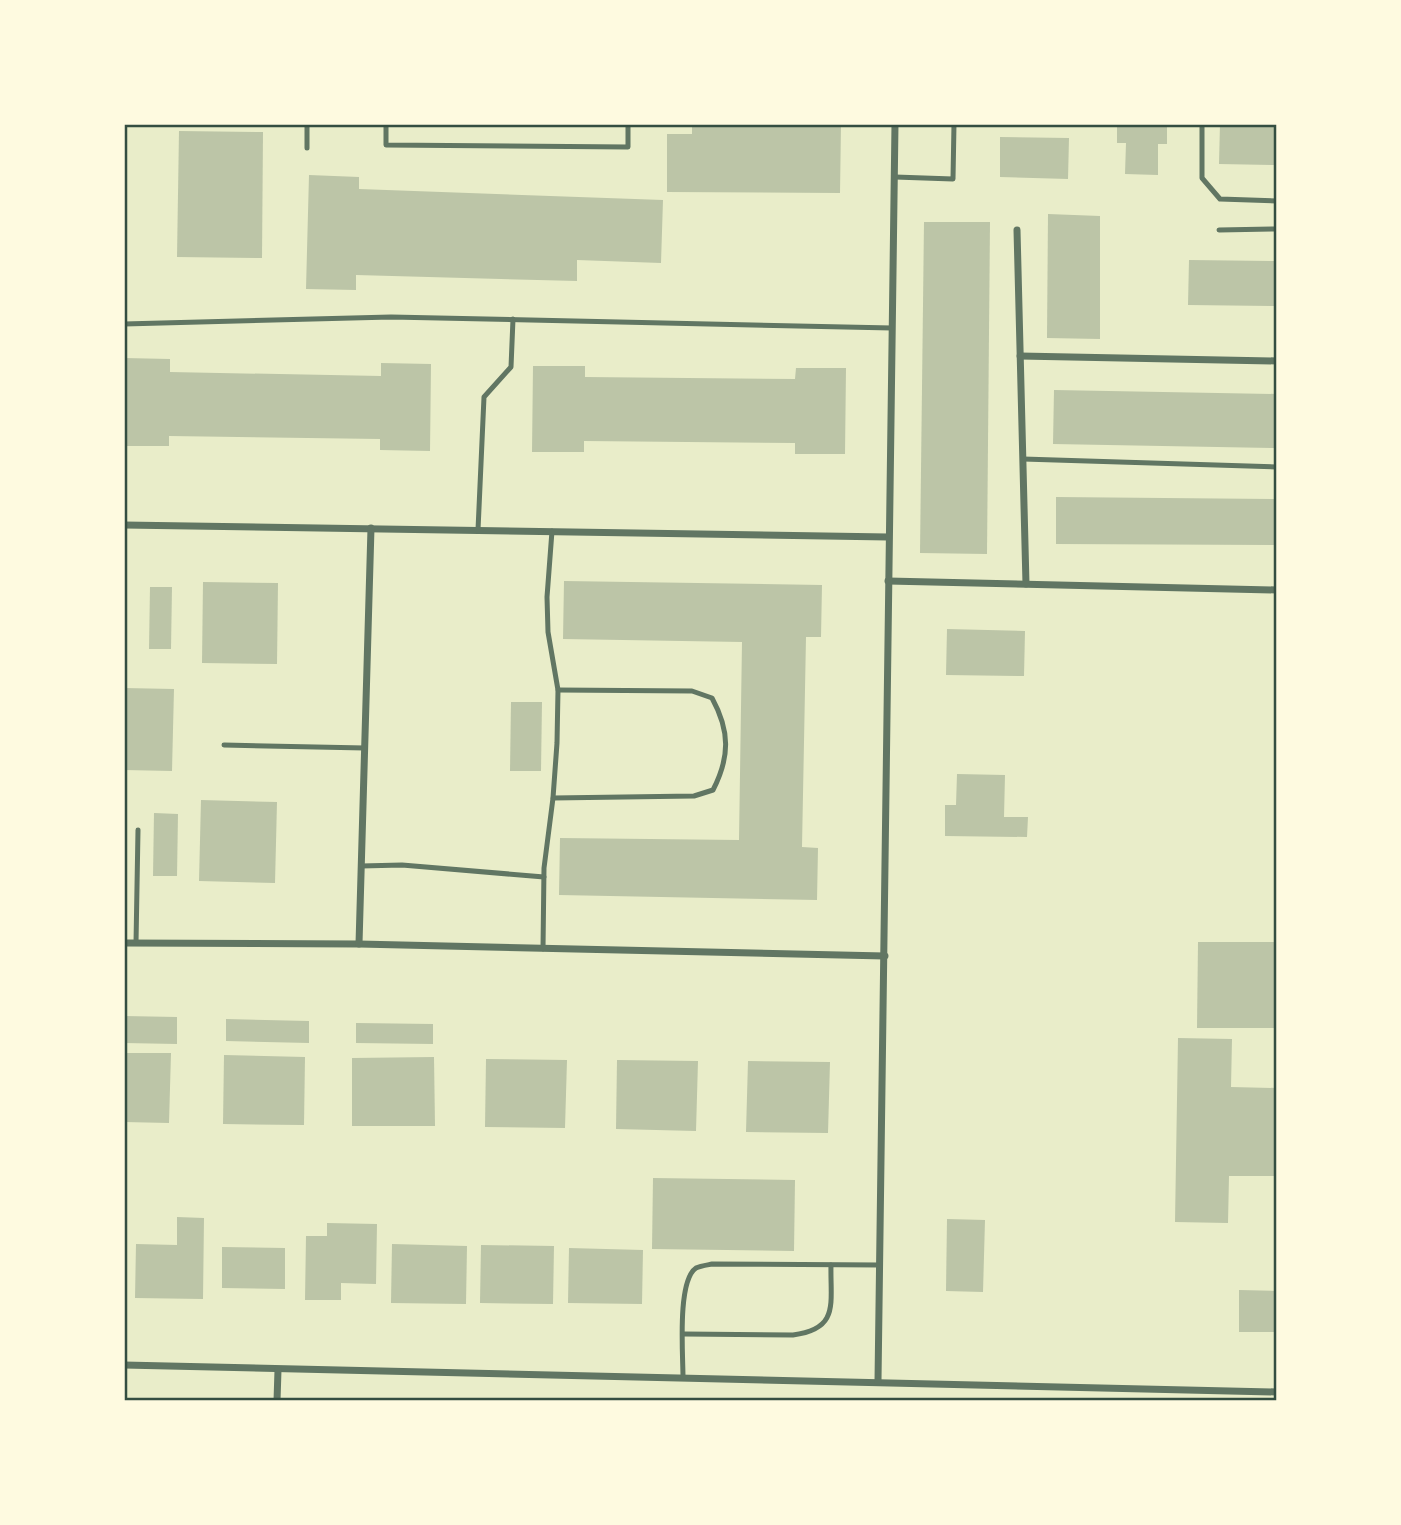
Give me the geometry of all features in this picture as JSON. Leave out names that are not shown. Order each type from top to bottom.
[{"type":"street","points":[[878,1381],[886,956],[888,537],[895,124]]},
{"type":"street","points":[[1017,230],[1026,584]]},
{"type":"street","points":[[1020,356],[1277,361]]},
{"type":"street","points":[[124,525],[888,537]]},
{"type":"street","points":[[359,944],[371,528]]},
{"type":"street","points":[[888,582],[1277,590]]},
{"type":"street","points":[[124,943],[359,944],[886,956]]},
{"type":"street","points":[[124,1365],[1277,1392]]},
{"type":"street","points":[[277,1401],[278,1370]]},
{"type":"lane","points":[[307,124],[307,148]]},
{"type":"lane","points":[[386,124],[386,145],[628,147],[628,124]]},
{"type":"lane","points":[[895,177],[953,179],[954,124]]},
{"type":"lane","points":[[1202,124],[1202,178],[1220,199],[1277,201]]},
{"type":"lane","points":[[1219,230],[1277,229]]},
{"type":"lane","points":[[124,324],[391,317],[892,328]]},
{"type":"lane","points":[[478,530],[484,397],[511,367],[513,319]]},
{"type":"lane","points":[[1023,459],[1277,467]]},
{"type":"lane","points":[[543,949],[544,877],[553,798],[558,690],[548,632],[547,597],[552,531]]},
{"type":"lane","points":[[553,798],[694,796],[713,790],[723,770],[725,742],[722,718],[712,698],[692,691],[558,690]]},
{"type":"lane","points":[[224,746],[365,748]]},
{"type":"lane","points":[[136,943],[138,830]]},
{"type":"lane","points":[[361,866],[402,865],[544,877]]},
{"type":"lane","points":[[683,1377],[684,1294],[689,1277],[696,1268],[712,1264],[880,1265]]},
{"type":"lane","points":[[684,1334],[810,1333],[823,1325],[830,1312],[831,1265]]},
{"type":"building","points":[[692,124],[841,124],[840,193],[667,192],[667,134],[692,134]]},
{"type":"building","points":[[1117,124],[1167,124],[1167,144],[1158,144],[1158,175],[1125,174],[1126,143],[1117,143]]},
{"type":"building","points":[[1220,124],[1277,124],[1277,165],[1219,164]]},
{"type":"building","points":[[179,131],[263,132],[262,258],[177,257]]},
{"type":"building","points":[[1000,137],[1069,138],[1068,179],[1000,177]]},
{"type":"building","points":[[309,175],[359,177],[359,189],[663,200],[661,263],[577,260],[577,281],[356,275],[356,290],[306,289]]},
{"type":"building","points":[[1048,214],[1100,216],[1100,339],[1047,338]]},
{"type":"building","points":[[924,222],[990,222],[987,554],[920,553]]},
{"type":"building","points":[[1189,260],[1277,261],[1277,306],[1188,305]]},
{"type":"building","points":[[124,358],[170,359],[170,372],[381,376],[381,363],[431,364],[430,451],[380,450],[380,439],[169,436],[169,446],[124,446]]},
{"type":"building","points":[[533,366],[585,366],[585,377],[795,379],[796,368],[846,368],[845,454],[795,454],[795,443],[584,441],[584,452],[532,452]]},
{"type":"building","points":[[1054,390],[1277,394],[1277,448],[1053,444]]},
{"type":"building","points":[[1056,497],[1277,499],[1277,545],[1056,544]]},
{"type":"building","points":[[564,581],[822,585],[821,637],[806,637],[802,847],[818,848],[817,900],[559,895],[560,838],[739,840],[742,642],[563,639]]},
{"type":"building","points":[[203,582],[278,583],[277,664],[202,663]]},
{"type":"building","points":[[150,587],[172,587],[171,649],[149,649]]},
{"type":"building","points":[[947,629],[1025,631],[1024,676],[946,675]]},
{"type":"building","points":[[124,688],[174,689],[172,771],[124,770]]},
{"type":"building","points":[[511,702],[542,702],[541,771],[510,771]]},
{"type":"building","points":[[957,774],[1005,775],[1004,817],[1028,817],[1027,837],[945,836],[945,805],[956,805]]},
{"type":"building","points":[[201,800],[277,802],[275,883],[199,881]]},
{"type":"building","points":[[154,813],[178,814],[177,876],[153,876]]},
{"type":"building","points":[[1198,942],[1277,942],[1277,1028],[1197,1028]]},
{"type":"building","points":[[124,1016],[177,1017],[177,1044],[124,1043]]},
{"type":"building","points":[[226,1019],[309,1021],[309,1043],[226,1041]]},
{"type":"building","points":[[356,1023],[433,1024],[433,1044],[356,1043]]},
{"type":"building","points":[[1178,1038],[1232,1039],[1231,1087],[1277,1088],[1277,1176],[1229,1176],[1228,1223],[1175,1222]]},
{"type":"building","points":[[124,1053],[171,1053],[169,1123],[124,1122]]},
{"type":"building","points":[[224,1055],[305,1057],[304,1125],[223,1124]]},
{"type":"building","points":[[434,1057],[435,1126],[352,1126],[352,1058]]},
{"type":"building","points":[[486,1059],[567,1060],[565,1128],[485,1127]]},
{"type":"building","points":[[617,1060],[698,1061],[696,1131],[616,1129]]},
{"type":"building","points":[[748,1061],[830,1062],[828,1133],[746,1132]]},
{"type":"building","points":[[653,1178],[795,1180],[794,1251],[652,1249]]},
{"type":"building","points":[[177,1217],[204,1218],[203,1299],[135,1298],[136,1244],[177,1245]]},
{"type":"building","points":[[947,1219],[985,1220],[983,1292],[946,1291]]},
{"type":"building","points":[[327,1223],[377,1224],[376,1284],[341,1283],[341,1300],[305,1300],[306,1236],[327,1236]]},
{"type":"building","points":[[392,1244],[467,1246],[466,1304],[391,1303]]},
{"type":"building","points":[[481,1245],[554,1246],[553,1304],[480,1303]]},
{"type":"building","points":[[222,1247],[285,1248],[285,1289],[222,1288]]},
{"type":"building","points":[[569,1248],[643,1250],[642,1304],[568,1303]]},
{"type":"building","points":[[1239,1290],[1277,1291],[1277,1332],[1239,1332]]}]
